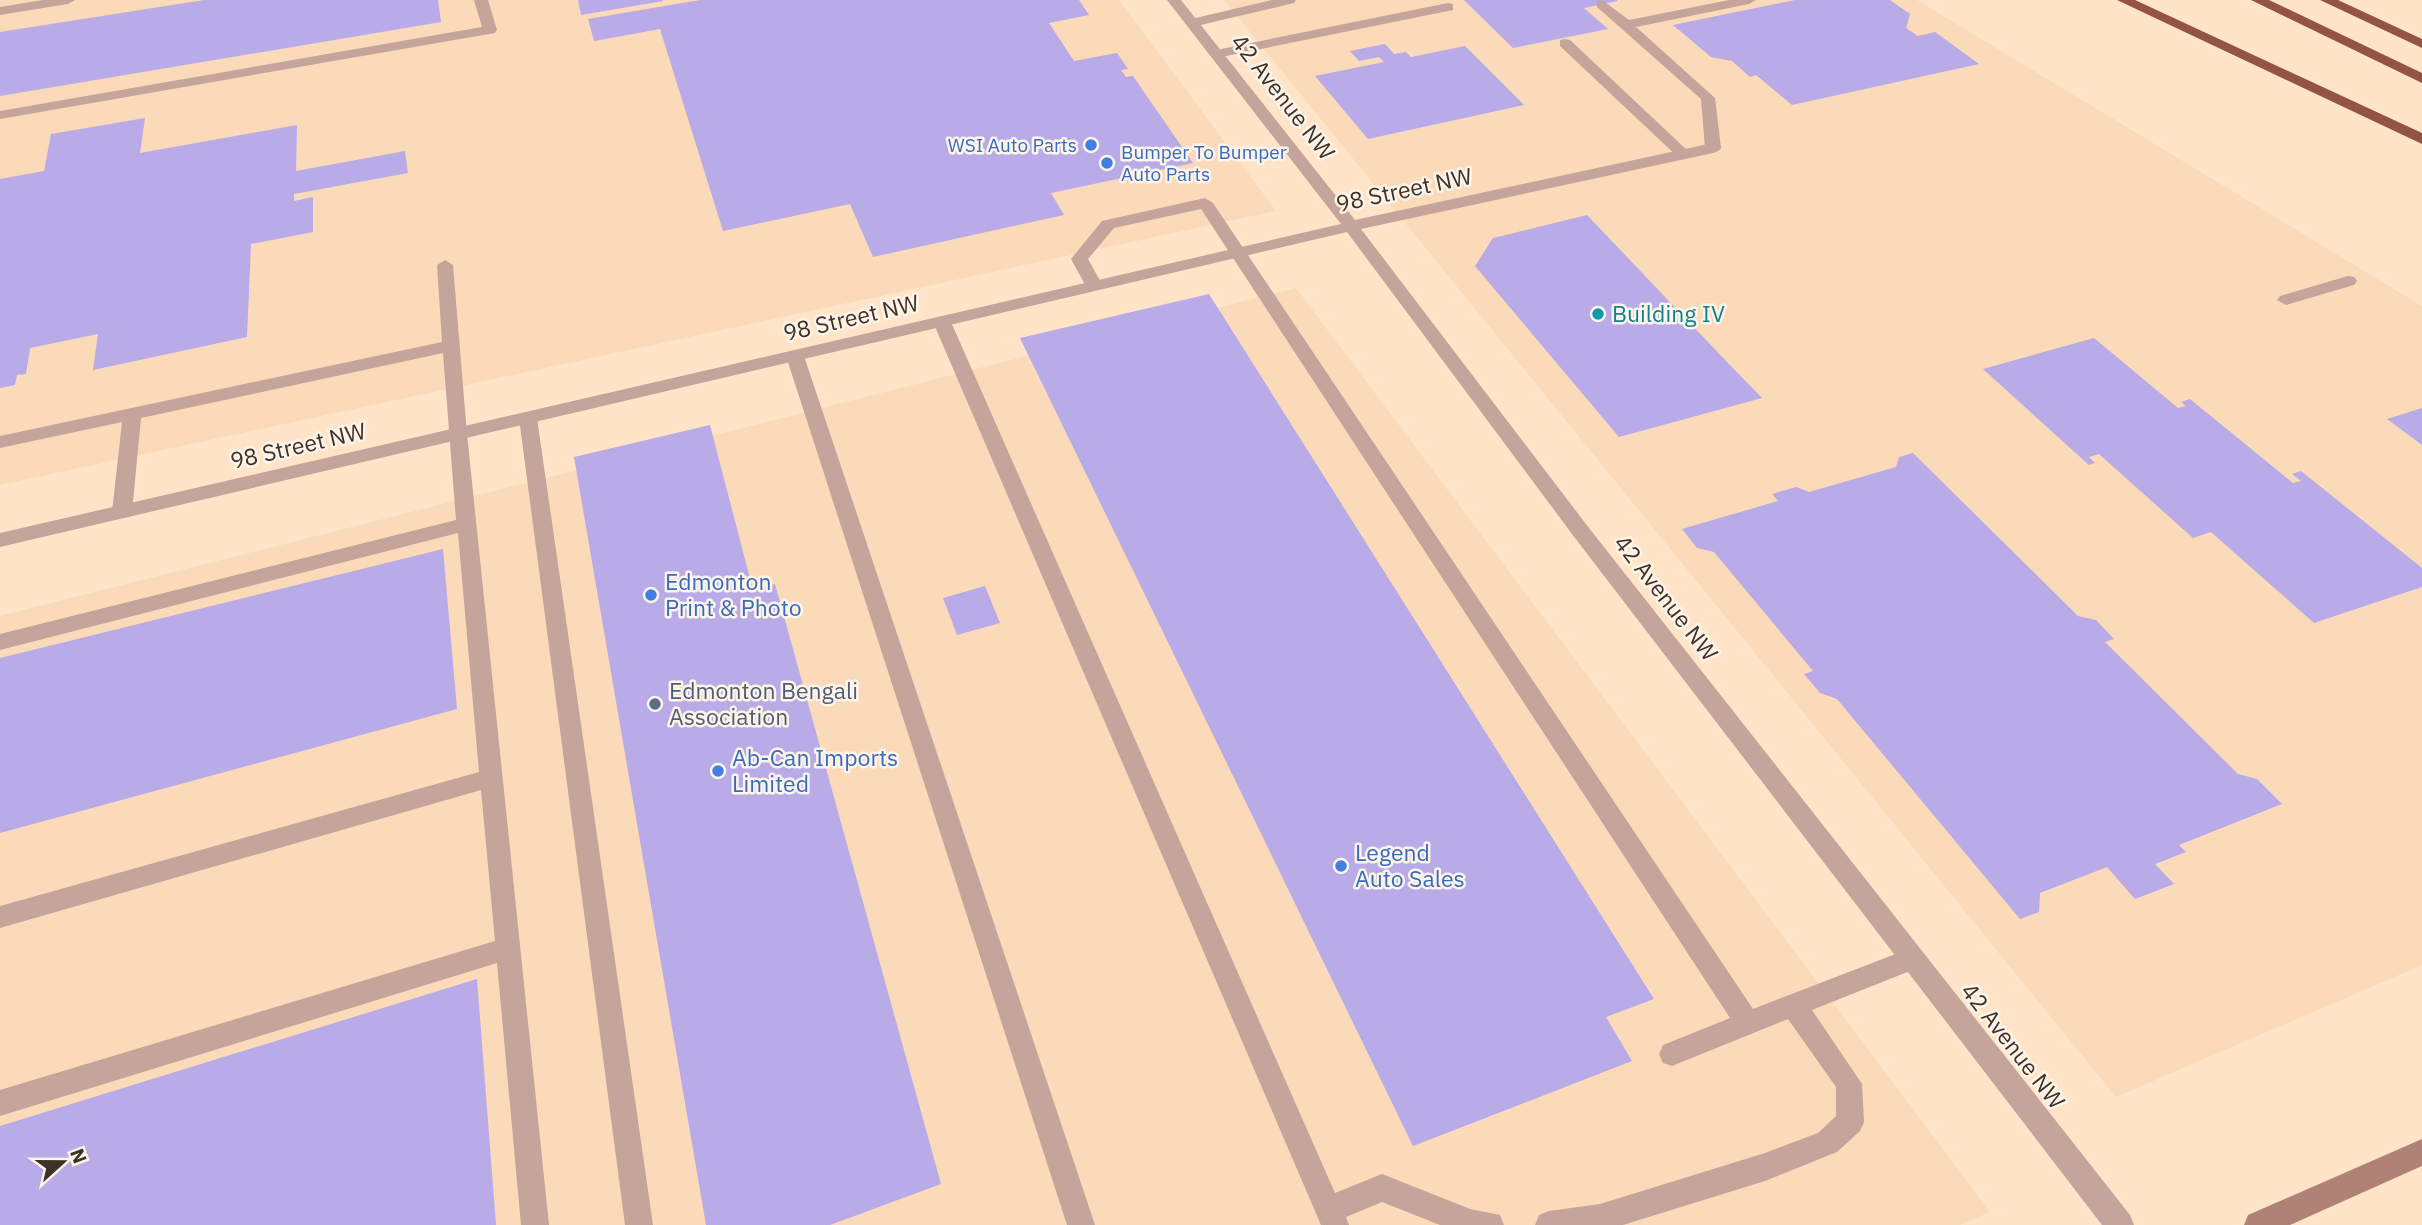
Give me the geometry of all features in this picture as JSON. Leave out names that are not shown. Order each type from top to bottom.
[{"type":"highway","points":[[2123,0],[2422,139]]},
{"type":"highway","points":[[2258,0],[2422,79]]},
{"type":"highway","points":[[2327,0],[2422,44]]},
{"type":"street","points":[[0,11],[68,0]]},
{"type":"street","points":[[0,115],[490,30],[481,0]]},
{"type":"street","name":"42 Avenue NW","points":[[1174,0],[1351,226],[1582,533],[2120,1225]]},
{"type":"street","points":[[1192,23],[1289,0]]},
{"type":"street","points":[[1602,4],[1626,25],[1749,0]]},
{"type":"street","points":[[1216,54],[1448,7]]},
{"type":"street","name":"98 Street NW","points":[[0,540],[1351,226],[1713,148],[1708,98],[1626,25]]},
{"type":"street","points":[[1566,43],[1684,155]]},
{"type":"street","points":[[1094,286],[1079,259],[1108,224],[1205,203],[1748,1023]]},
{"type":"street","points":[[445,265],[458,434],[535,1225]]},
{"type":"street","points":[[2286,300],[2348,281]]},
{"type":"street","points":[[942,322],[1332,1218],[1382,1188],[1470,1223],[1490,1225]]},
{"type":"street","points":[[0,442],[452,346]]},
{"type":"street","points":[[795,356],[1081,1225]]},
{"type":"street","points":[[122,512],[132,414]]},
{"type":"street","points":[[528,418],[639,1225]]},
{"type":"street","points":[[0,642],[467,524]]},
{"type":"street","points":[[0,917],[491,778]]},
{"type":"street","points":[[0,1103],[508,947]]},
{"type":"street","points":[[1672,1054],[1911,959]]},
{"type":"street","points":[[1549,1225],[1600,1217],[1765,1167],[1827,1143],[1850,1122],[1849,1084],[1793,1005]]},
{"type":"street","points":[[2258,1225],[2422,1152]]},
{"type":"shaded area","points":[[0,0],[1119,0],[1276,211],[0,485]]},
{"type":"shaded area","points":[[1224,0],[1917,0],[2422,306],[2422,965],[2116,1097]]},
{"type":"shaded area","points":[[1296,288],[1990,1212],[1960,1225],[0,1225],[0,616]]},
{"type":"building","points":[[204,0],[438,0],[441,22],[0,96],[0,32]]},
{"type":"building","points":[[578,0],[663,0],[663,1],[581,15]]},
{"type":"building","points":[[700,0],[1079,0],[1089,15],[1049,23],[1074,61],[1117,53],[1128,69],[1121,70],[1126,77],[1133,76],[1193,163],[1051,193],[1064,215],[873,257],[850,204],[723,231],[660,29],[594,41],[588,19]]},
{"type":"building","points":[[1464,0],[1617,1],[1584,8],[1608,29],[1513,48]]},
{"type":"building","points":[[1795,0],[1890,0],[1910,14],[1906,28],[1918,36],[1935,32],[1979,64],[1792,105],[1756,75],[1750,77],[1732,61],[1711,57],[1673,25]]},
{"type":"building","points":[[1385,44],[1394,54],[1406,52],[1411,57],[1465,46],[1524,105],[1368,139],[1315,76],[1384,62],[1379,57],[1359,61],[1350,51]]},
{"type":"building","points":[[145,118],[140,153],[297,125],[296,171],[405,151],[408,173],[294,194],[294,201],[313,197],[313,232],[251,244],[247,337],[93,370],[98,334],[30,348],[26,374],[17,375],[15,385],[0,388],[0,179],[44,171],[51,134]]},
{"type":"building","name":"Building IV","points":[[1587,215],[1762,398],[1619,437],[1475,266],[1493,238]]},
{"type":"building","points":[[1209,294],[1654,999],[1606,1017],[1632,1061],[1413,1146],[1020,338]]},
{"type":"building","points":[[2094,338],[2178,408],[2186,406],[2181,402],[2190,399],[2293,483],[2301,481],[2292,474],[2301,471],[2422,568],[2422,587],[2314,623],[2211,532],[2193,538],[2099,454],[2089,457],[2095,463],[2089,465],[1983,369]]},
{"type":"building","points":[[2422,408],[2422,445],[2387,419]]},
{"type":"building","points":[[710,425],[753,590],[775,584],[941,1184],[830,1225],[706,1225],[574,457]]},
{"type":"building","points":[[1913,453],[2078,616],[2096,620],[2114,639],[2105,642],[2238,774],[2257,779],[2282,804],[2179,845],[2186,852],[2155,864],[2174,884],[2135,899],[2107,867],[2040,893],[2039,912],[2020,919],[1837,699],[1820,693],[1804,674],[1813,671],[1714,552],[1697,548],[1682,529],[1778,501],[1772,494],[1796,487],[1809,492],[1896,467],[1899,457]]},
{"type":"building","points":[[443,549],[457,709],[0,833],[0,658]]},
{"type":"building","points":[[985,586],[1000,623],[957,635],[943,598]]},
{"type":"building","points":[[477,979],[496,1225],[0,1225],[0,1126]]},
{"type":"place","name":"WSI Auto Parts","points":[[1091,145]]},
{"type":"place","name":"Bumper To Bumper Auto Parts","points":[[1107,163]]},
{"type":"place","name":"Building IV","points":[[1598,314]]},
{"type":"place","name":"Edmonton Print & Photo","points":[[651,595]]},
{"type":"place","name":"Edmonton Bengali Association","points":[[655,704]]},
{"type":"place","name":"Ab-Can Imports Limited","points":[[718,771]]},
{"type":"place","name":"Legend Auto Sales","points":[[1341,866]]}]
